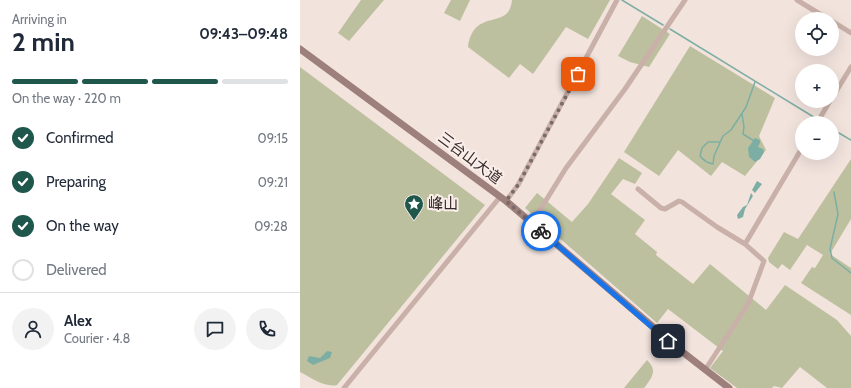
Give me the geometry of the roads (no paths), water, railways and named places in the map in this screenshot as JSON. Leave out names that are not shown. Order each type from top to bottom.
[{"type":"main road","name":"三台山大道","points":[[300,49],[503,199],[680,350],[729,388]]},
{"type":"street","points":[[344,388],[503,199],[518,185],[617,0]]},
{"type":"street","points":[[532,223],[566,168],[625,89],[686,0]]},
{"type":"street","points":[[797,0],[817,12]]},
{"type":"street","points":[[839,25],[851,33]]},
{"type":"street","points":[[839,87],[851,67]]},
{"type":"street","points":[[745,244],[795,160]]},
{"type":"street","points":[[638,189],[661,208],[665,209],[679,201],[682,202],[717,227],[745,244],[762,258],[763,264],[748,304],[705,370]]},
{"type":"water","points":[[755,138],[760,140],[758,147],[763,149],[764,152],[760,159],[755,162],[749,157],[748,148]]},
{"type":"water","points":[[757,181],[762,184],[755,193],[752,190]]},
{"type":"water","points":[[751,193],[753,196],[745,209],[743,217],[738,219],[737,215],[743,207],[747,205]]},
{"type":"water","points":[[327,351],[332,352],[330,358],[313,365],[307,361],[309,356],[320,358]]},
{"type":"waterway","points":[[622,0],[663,25]]},
{"type":"waterway","points":[[670,29],[812,116]]},
{"type":"waterway","points":[[720,142],[708,142],[702,148],[700,156],[706,162],[713,164],[714,156],[723,136],[731,130],[746,107],[755,82]]},
{"type":"waterway","points":[[742,114],[744,127],[743,134],[754,141]]},
{"type":"waterway","points":[[839,133],[851,140]]},
{"type":"waterway","points":[[834,192],[838,214],[830,249],[832,258],[851,273]]},
{"type":"place","name":"峰山","points":[[414,221]]}]
